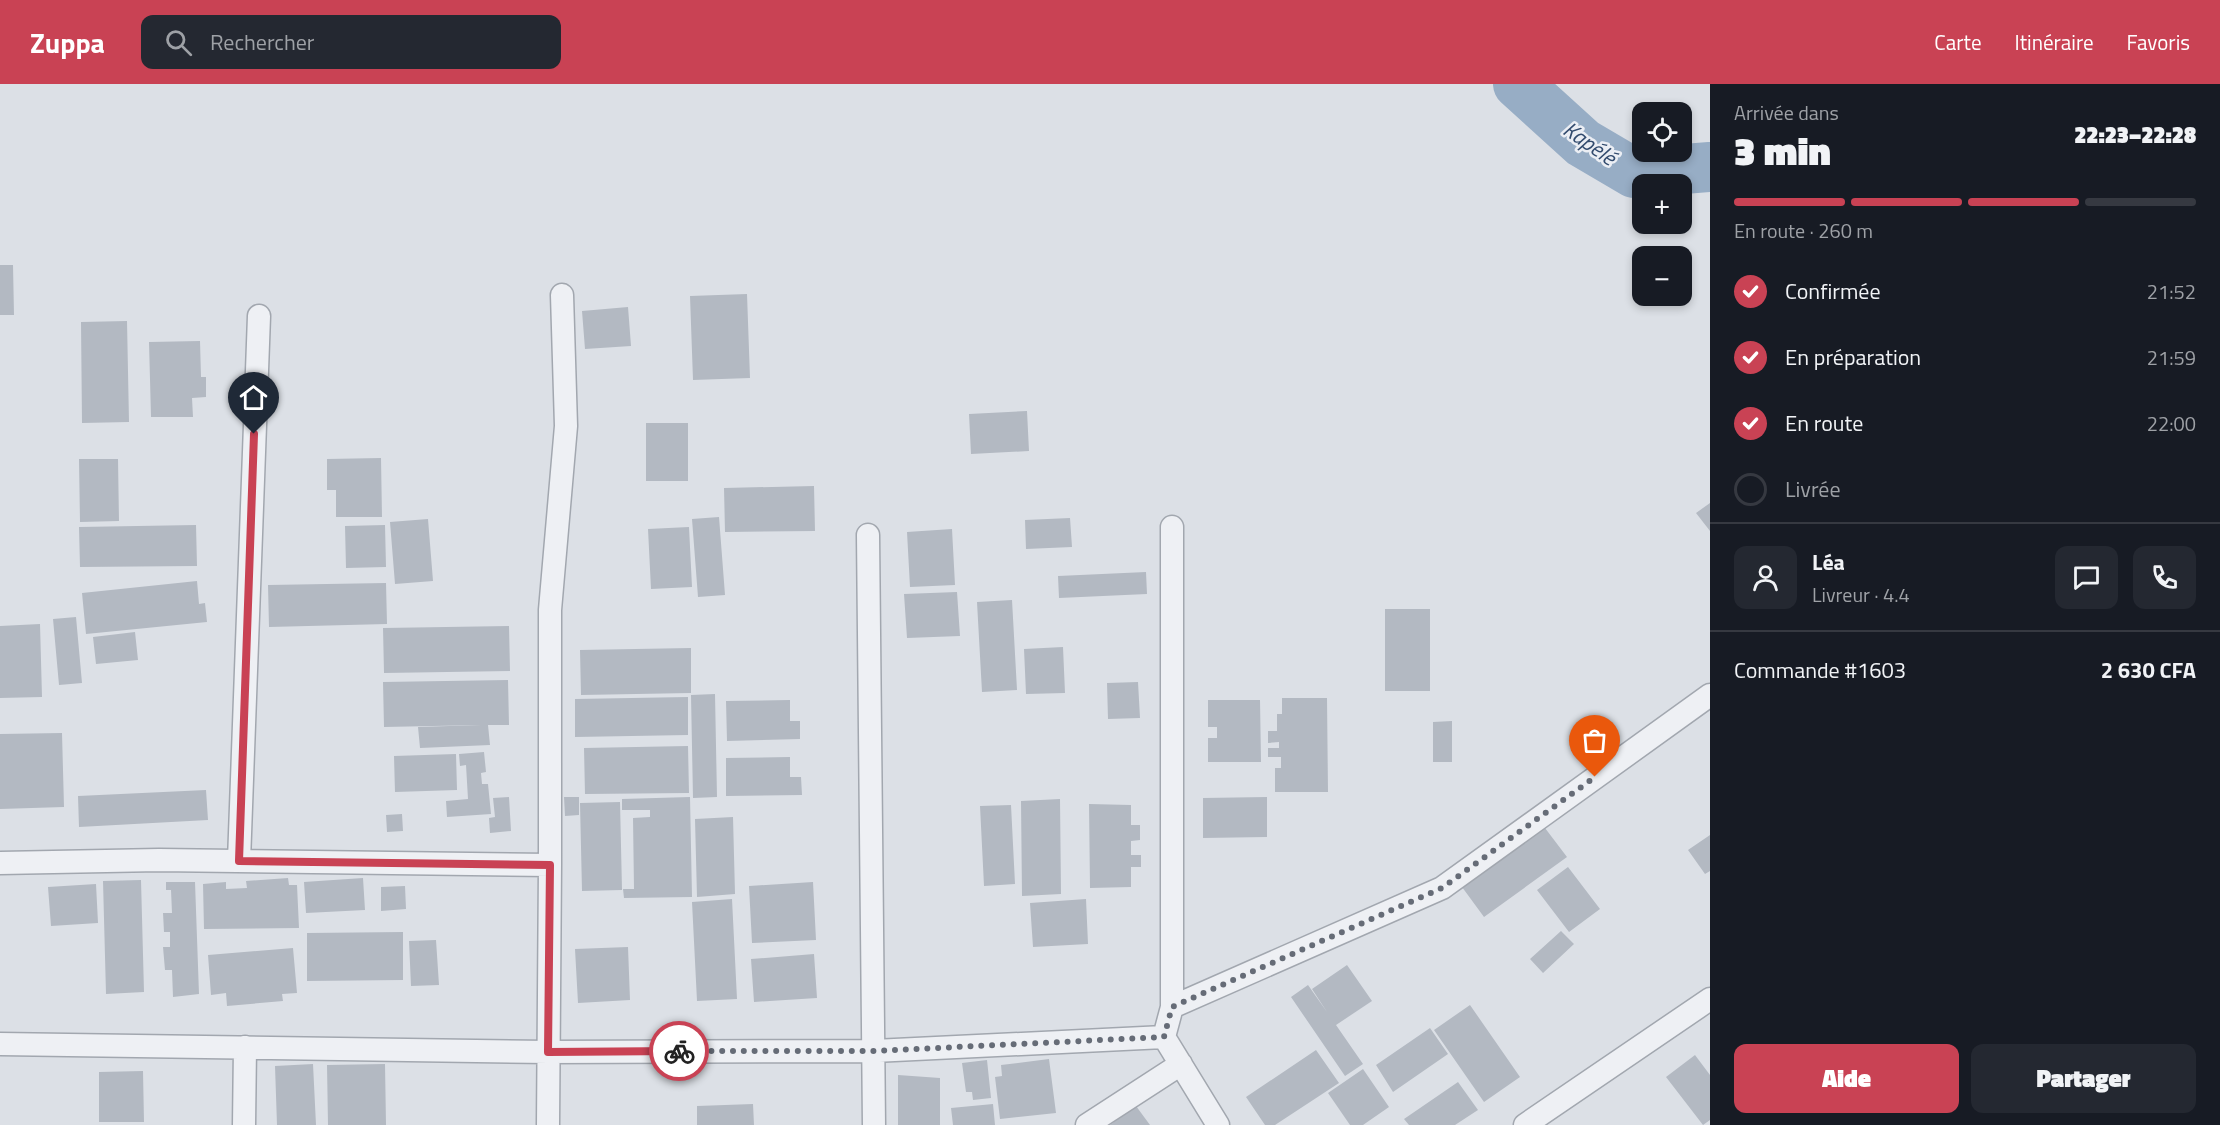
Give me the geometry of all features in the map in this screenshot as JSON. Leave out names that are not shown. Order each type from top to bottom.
[{"type":"street","points":[[548,1125],[550,610],[566,426],[562,295]]},
{"type":"street","points":[[239,861],[259,316]]},
{"type":"street","points":[[1172,527],[1172,1007],[1164,1037],[1218,1125]]},
{"type":"street","points":[[868,535],[874,1125]]},
{"type":"street","points":[[1172,1007],[1442,888],[1710,695]]},
{"type":"street","points":[[0,863],[239,861],[550,865]]},
{"type":"street","points":[[1525,1125],[1710,999]]},
{"type":"street","points":[[0,1044],[548,1052],[874,1051],[1164,1037]]},
{"type":"street","points":[[244,1125],[245,1047]]},
{"type":"street","points":[[1087,1125],[1181,1064]]},
{"type":"building","points":[[0,265],[13,265],[14,315],[0,315]]},
{"type":"building","points":[[747,294],[750,378],[693,380],[690,296]]},
{"type":"building","points":[[628,307],[631,346],[585,349],[582,311]]},
{"type":"building","points":[[127,321],[129,422],[82,423],[81,322]]},
{"type":"building","points":[[200,341],[201,377],[206,377],[206,397],[192,398],[193,417],[151,417],[149,342]]},
{"type":"building","points":[[1027,411],[1029,451],[971,454],[969,414]]},
{"type":"building","points":[[646,423],[688,423],[688,481],[646,481]]},
{"type":"building","points":[[381,458],[382,517],[336,517],[336,490],[327,490],[327,459]]},
{"type":"building","points":[[79,459],[118,459],[119,521],[80,522]]},
{"type":"building","points":[[814,486],[815,531],[725,532],[724,488]]},
{"type":"building","points":[[1710,503],[1710,531],[1696,513]]},
{"type":"building","points":[[719,517],[725,595],[698,597],[692,519]]},
{"type":"building","points":[[1070,518],[1072,547],[1026,549],[1025,520]]},
{"type":"building","points":[[428,519],[433,581],[395,584],[390,522]]},
{"type":"building","points":[[196,525],[197,566],[80,567],[79,527]]},
{"type":"building","points":[[385,525],[386,567],[346,568],[345,526]]},
{"type":"building","points":[[689,527],[692,587],[651,589],[648,529]]},
{"type":"building","points":[[952,529],[955,585],[910,587],[907,532]]},
{"type":"building","points":[[1146,572],[1147,594],[1059,598],[1058,576]]},
{"type":"building","points":[[197,581],[199,604],[205,603],[207,622],[86,634],[82,593]]},
{"type":"building","points":[[386,583],[387,624],[269,627],[268,585]]},
{"type":"building","points":[[957,592],[960,636],[907,638],[904,594]]},
{"type":"building","points":[[1012,600],[1017,690],[982,692],[977,602]]},
{"type":"building","points":[[1385,609],[1430,609],[1430,691],[1385,691]]},
{"type":"building","points":[[76,617],[82,683],[59,685],[53,619]]},
{"type":"building","points":[[40,624],[42,697],[0,698],[0,626]]},
{"type":"building","points":[[509,626],[510,671],[384,673],[383,628]]},
{"type":"building","points":[[135,632],[138,660],[96,664],[93,637]]},
{"type":"building","points":[[1063,647],[1065,693],[1026,694],[1024,649]]},
{"type":"building","points":[[691,648],[691,693],[581,695],[580,650]]},
{"type":"building","points":[[508,680],[509,725],[488,725],[490,745],[420,748],[418,727],[481,725],[384,727],[383,682]]},
{"type":"building","points":[[1138,682],[1140,718],[1108,719],[1107,683]]},
{"type":"building","points":[[715,694],[717,797],[693,798],[691,695]]},
{"type":"building","points":[[688,697],[688,735],[575,737],[575,699]]},
{"type":"building","points":[[1282,698],[1327,698],[1328,792],[1275,792],[1275,768],[1281,768],[1281,757],[1268,757],[1268,748],[1279,748],[1279,742],[1268,743],[1268,731],[1277,731],[1277,714],[1282,714]]},
{"type":"building","points":[[790,700],[790,721],[800,721],[800,739],[727,741],[726,701]]},
{"type":"building","points":[[1208,700],[1260,700],[1261,762],[1208,762],[1208,738],[1217,738],[1217,727],[1208,727]]},
{"type":"building","points":[[1452,721],[1452,762],[1433,762],[1433,722]]},
{"type":"building","points":[[62,733],[64,807],[0,809],[0,734]]},
{"type":"building","points":[[688,746],[689,793],[585,794],[584,748]]},
{"type":"building","points":[[484,752],[486,772],[481,773],[482,784],[488,784],[491,814],[447,817],[446,801],[468,799],[466,765],[460,766],[459,754]]},
{"type":"building","points":[[456,754],[457,790],[395,792],[394,756]]},
{"type":"building","points":[[790,757],[790,777],[801,777],[802,795],[726,796],[726,758]]},
{"type":"building","points":[[206,790],[208,820],[79,827],[78,796]]},
{"type":"building","points":[[509,797],[511,831],[490,833],[489,818],[495,817],[493,798]]},
{"type":"building","points":[[564,797],[579,797],[579,815],[565,816]]},
{"type":"building","points":[[690,797],[692,897],[624,898],[623,889],[634,889],[633,818],[650,817],[650,810],[622,810],[622,799]]},
{"type":"building","points":[[1267,797],[1267,837],[1203,838],[1203,798]]},
{"type":"building","points":[[1060,799],[1061,894],[1022,896],[1021,801]]},
{"type":"building","points":[[620,802],[622,890],[582,891],[580,803]]},
{"type":"building","points":[[1089,804],[1131,805],[1131,825],[1140,825],[1140,840],[1131,841],[1131,855],[1141,855],[1141,867],[1131,867],[1131,887],[1090,888]]},
{"type":"building","points":[[1011,805],[1015,884],[984,886],[980,806]]},
{"type":"building","points":[[402,814],[403,831],[387,832],[386,815]]},
{"type":"building","points":[[733,817],[735,894],[697,897],[695,819]]},
{"type":"building","points":[[1545,828],[1567,857],[1484,917],[1462,887]]},
{"type":"building","points":[[1710,835],[1710,871],[1705,874],[1688,850]]},
{"type":"building","points":[[1568,867],[1600,909],[1569,932],[1537,890]]},
{"type":"building","points":[[288,878],[289,885],[297,885],[299,928],[204,929],[203,884],[226,882],[226,889],[247,888],[246,881]]},
{"type":"building","points":[[363,878],[365,910],[306,913],[304,882]]},
{"type":"building","points":[[141,880],[144,992],[106,994],[103,881]]},
{"type":"building","points":[[166,882],[195,882],[199,994],[173,997],[172,970],[165,970],[163,947],[170,947],[170,932],[164,932],[163,913],[172,913],[171,890],[166,890]]},
{"type":"building","points":[[813,882],[816,940],[752,943],[749,886]]},
{"type":"building","points":[[96,884],[98,923],[51,926],[48,887]]},
{"type":"building","points":[[405,886],[406,909],[381,911],[381,887]]},
{"type":"building","points":[[732,899],[737,999],[697,1001],[692,902]]},
{"type":"building","points":[[1086,899],[1088,944],[1033,947],[1030,903]]},
{"type":"building","points":[[1561,931],[1574,944],[1543,973],[1530,959]]},
{"type":"building","points":[[403,932],[403,980],[307,981],[307,933]]},
{"type":"building","points":[[436,940],[439,985],[411,986],[409,941]]},
{"type":"building","points":[[628,947],[630,1000],[578,1003],[575,949]]},
{"type":"building","points":[[293,948],[297,993],[282,994],[283,1001],[227,1006],[226,993],[211,995],[208,955]]},
{"type":"building","points":[[814,954],[817,998],[754,1002],[751,959]]},
{"type":"building","points":[[1347,965],[1372,1001],[1336,1025],[1363,1064],[1345,1076],[1291,997],[1308,985],[1327,1012],[1312,989]]},
{"type":"building","points":[[1470,1005],[1520,1077],[1484,1102],[1434,1030]]},
{"type":"building","points":[[1430,1028],[1448,1054],[1393,1092],[1376,1065]]},
{"type":"building","points":[[1316,1050],[1339,1083],[1275,1125],[1265,1125],[1246,1097]]},
{"type":"building","points":[[1695,1055],[1710,1075],[1710,1120],[1703,1125],[1666,1077]]},
{"type":"building","points":[[1049,1059],[1056,1113],[1000,1119],[995,1077],[1002,1076],[1001,1065]]},
{"type":"building","points":[[987,1060],[991,1098],[973,1100],[972,1092],[966,1092],[962,1063]]},
{"type":"building","points":[[313,1064],[316,1125],[277,1125],[275,1066]]},
{"type":"building","points":[[385,1064],[386,1125],[328,1125],[327,1065]]},
{"type":"building","points":[[1363,1069],[1389,1107],[1363,1125],[1350,1125],[1328,1093]]},
{"type":"building","points":[[143,1071],[144,1122],[99,1122],[99,1072]]},
{"type":"building","points":[[898,1075],[940,1078],[940,1125],[898,1125]]},
{"type":"building","points":[[1458,1082],[1478,1110],[1455,1125],[1409,1125],[1404,1119]]},
{"type":"building","points":[[753,1104],[754,1125],[697,1125],[697,1106]]},
{"type":"building","points":[[993,1104],[995,1125],[953,1125],[951,1108]]},
{"type":"building","points":[[1136,1106],[1150,1125],[1110,1125]]},
{"type":"waterway","name":"Kapélé","points":[[1518,84],[1583,143],[1634,173],[1710,167]]},
{"type":"way so far","points":[[679,1051],[874,1051],[1164,1037],[1172,1007],[1442,888],[1595,777]]},
{"type":"route","points":[[254,434],[239,861],[550,865],[548,1052],[679,1051]]}]
